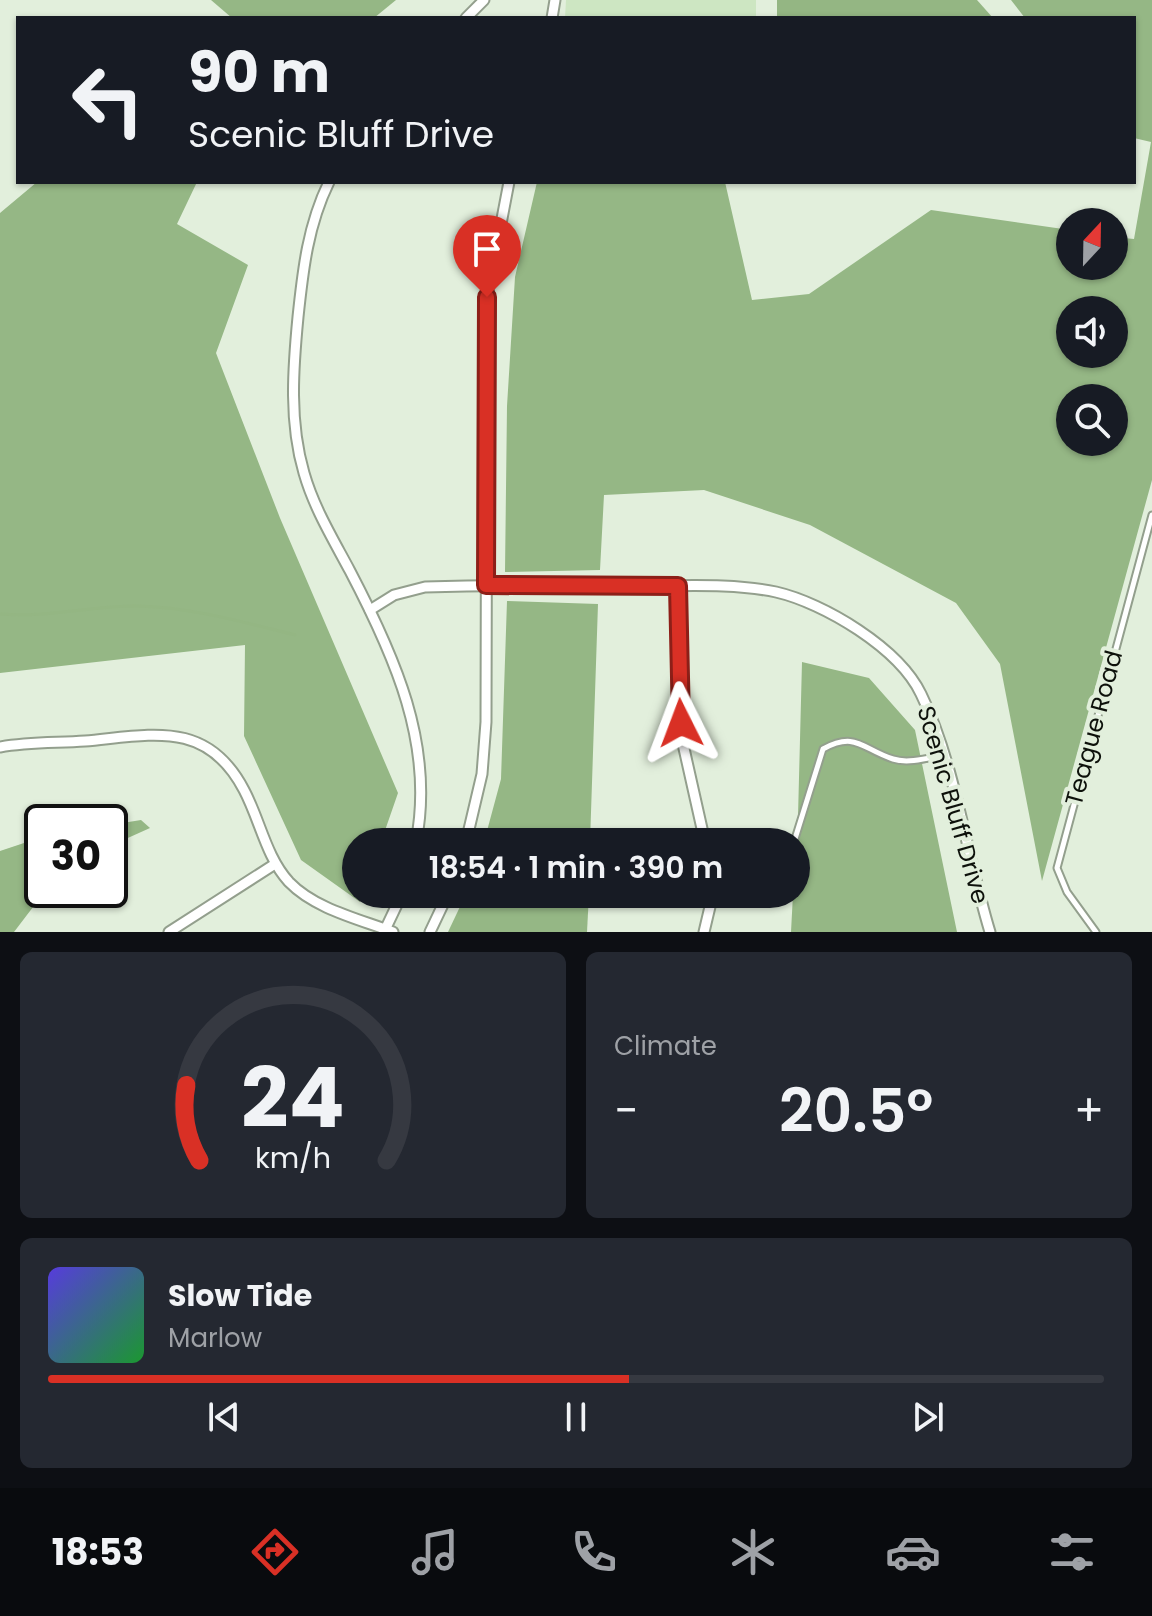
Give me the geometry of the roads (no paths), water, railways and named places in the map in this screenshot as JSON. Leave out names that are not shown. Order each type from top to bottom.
[{"type":"street","points":[[468,16],[484,0]]},
{"type":"street","points":[[328,184],[310,229],[305,261],[294,364],[296,439],[318,511],[393,659],[416,733],[420,803],[417,828]]},
{"type":"street","points":[[469,828],[482,774],[485,735],[487,297],[509,184]]},
{"type":"street","points":[[678,586],[683,744],[702,828]]},
{"type":"street","name":"Scenic Bluff Drive","points":[[370,610],[394,595],[425,587],[678,586],[751,588],[778,593],[845,622],[894,660],[920,691],[943,755],[990,932]]},
{"type":"street","points":[[0,747],[170,734],[204,745],[228,765],[244,789],[275,864],[291,884],[312,899],[387,931],[396,908]]},
{"type":"street","points":[[169,932],[275,864]]},
{"type":"street","points":[[430,932],[441,908]]},
{"type":"street","points":[[704,932],[710,908]]},
{"type":"lane","name":"Teague Road","points":[[1096,932],[1067,892],[1057,868],[1152,515]]},
{"type":"lane","points":[[798,828],[823,749],[844,740],[855,741],[896,760],[943,755]]},
{"type":"waterway","points":[[0,614],[156,607],[217,616],[295,635]]}]
